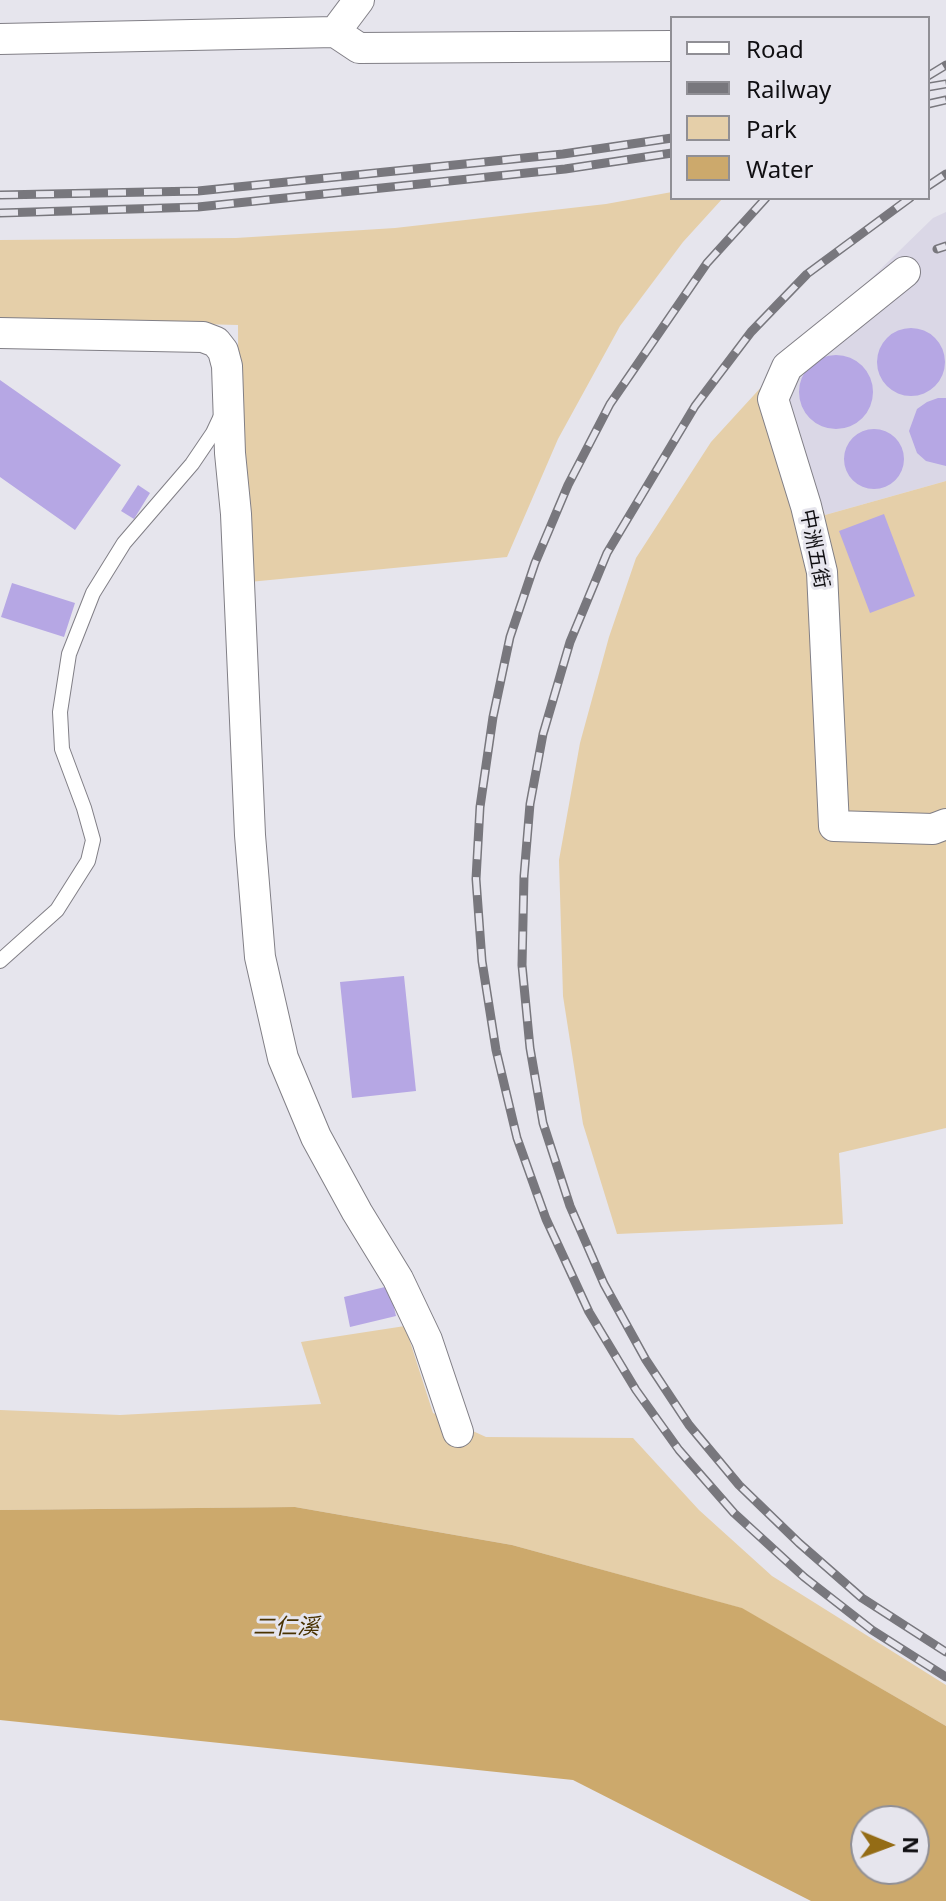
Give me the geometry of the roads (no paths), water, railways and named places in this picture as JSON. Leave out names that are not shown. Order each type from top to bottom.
[{"type":"street","points":[[335,32],[359,0]]},
{"type":"street","points":[[0,39],[335,32],[359,48],[670,46]]},
{"type":"street","name":"中洲五街","points":[[905,272],[787,367],[773,399],[806,506],[822,572],[834,826],[933,829],[946,824]]},
{"type":"street","points":[[0,333],[203,337],[216,342],[223,351],[227,366],[250,835],[260,957],[283,1058],[316,1137],[409,1303],[442,1381],[458,1432]]},
{"type":"lane","points":[[0,961],[57,910],[88,861],[93,840],[62,749],[60,712],[69,654],[93,593],[124,543],[192,464],[213,433],[228,401]]},
{"type":"water","name":"二仁溪","points":[[295,1507],[512,1545],[742,1608],[946,1726],[946,1901],[811,1901],[573,1780],[0,1720],[0,1510]]},
{"type":"railway","points":[[930,75],[946,65]]},
{"type":"railway","points":[[930,87],[946,84]]},
{"type":"railway","points":[[930,104],[946,100]]},
{"type":"railway","points":[[0,195],[198,191],[563,154],[670,138]]},
{"type":"railway","points":[[0,213],[198,207],[565,169],[670,153]]},
{"type":"railway","points":[[930,185],[946,174]]},
{"type":"railway","points":[[764,200],[707,263],[610,404],[568,485],[535,563],[510,637],[493,717],[480,807],[476,879],[482,961],[496,1050],[517,1138],[546,1219],[589,1312],[636,1390],[679,1450],[734,1513],[804,1577],[872,1630],[946,1677]]},
{"type":"railway","points":[[907,200],[807,274],[751,332],[695,406],[607,553],[570,642],[543,734],[530,804],[524,876],[522,965],[530,1048],[543,1123],[570,1206],[604,1284],[646,1360],[689,1425],[739,1485],[862,1598],[946,1652]]},
{"type":"railway","points":[[937,249],[946,246]]}]
